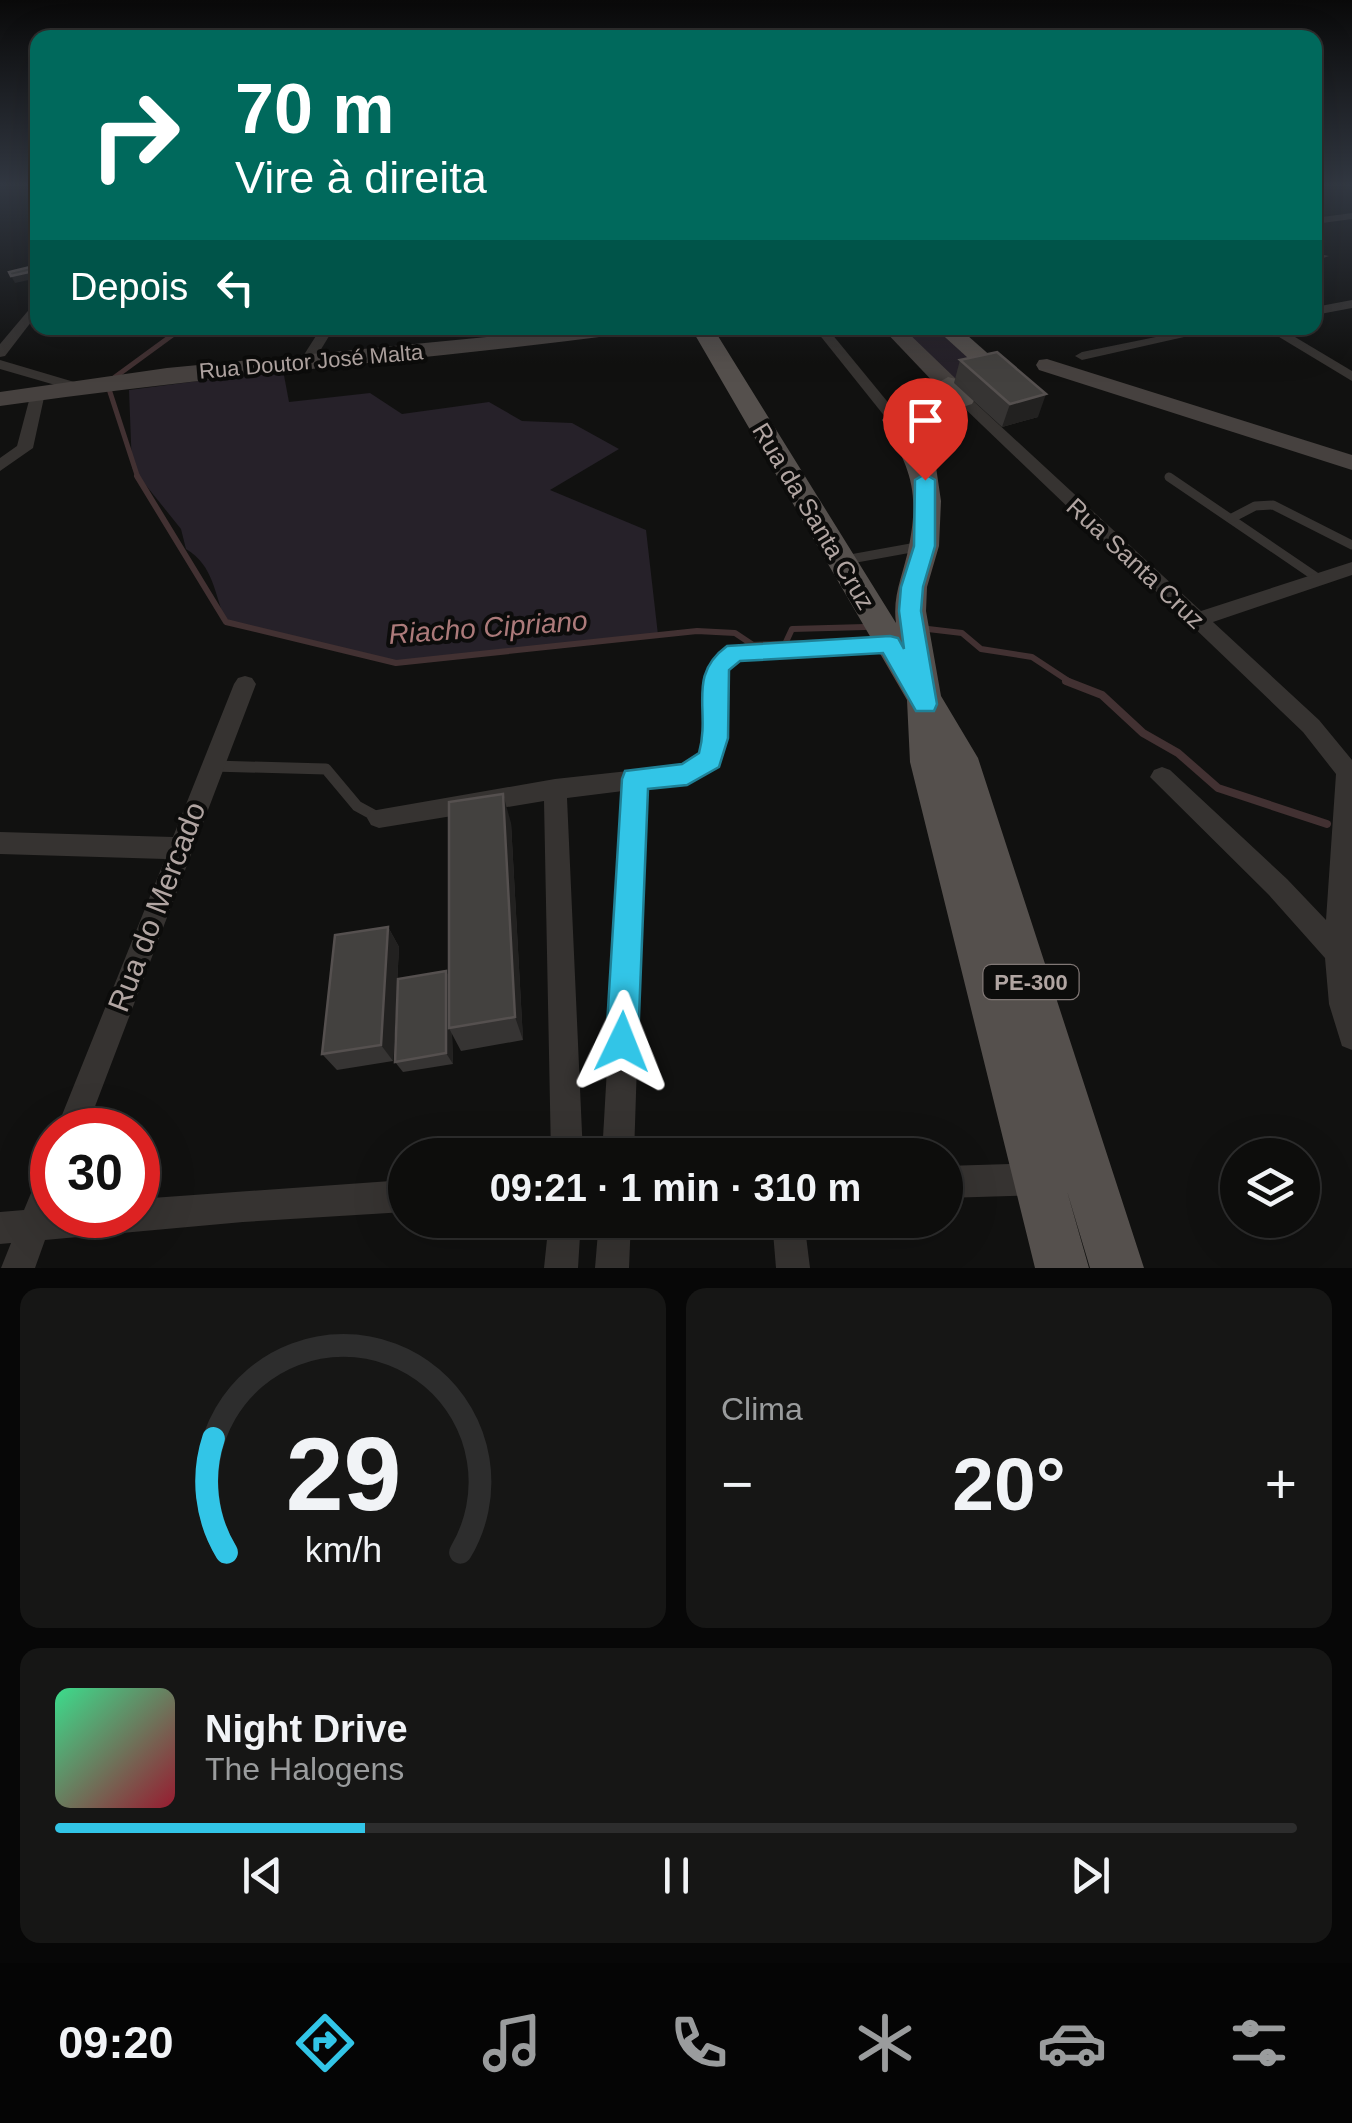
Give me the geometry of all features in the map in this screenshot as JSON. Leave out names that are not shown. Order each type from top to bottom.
[{"type":"main road","name":"Rua da Santa Cruz","points":[[706,335],[844,560],[925,704]]},
{"type":"main road","points":[[895,420],[998,373],[954,335]]},
{"type":"main road","name":"PE-300","points":[[895,420],[923,467],[928,501],[924,546],[912,587],[910,611],[925,704],[960,758],[976,802],[1118,1268]]},
{"type":"main road","points":[[925,704],[928,762],[1062,1268]]},
{"type":"street","points":[[1322,309],[1352,304]]},
{"type":"street","points":[[0,353],[30,314]]},
{"type":"street","points":[[307,362],[323,335]]},
{"type":"street","points":[[826,335],[895,420]]},
{"type":"street","points":[[899,335],[956,392]]},
{"type":"street","points":[[998,373],[1183,335]]},
{"type":"street","points":[[1283,335],[1352,377]]},
{"type":"street","name":"Rua Doutor José Malta","points":[[0,399],[499,336]]},
{"type":"street","points":[[1082,356],[1124,390]]},
{"type":"street","points":[[0,364],[76,387]]},
{"type":"street","points":[[1047,365],[1352,463]]},
{"type":"street","name":"Rua Santa Cruz","points":[[956,392],[1311,726],[1349,771]]},
{"type":"street","points":[[0,466],[24,448],[38,393]]},
{"type":"street","points":[[1196,620],[1352,568]]},
{"type":"street","points":[[380,818],[696,771],[710,759],[716,738],[715,676],[725,657],[749,650],[890,644]]},
{"type":"street","name":"Rua do Mercado","points":[[80,1108],[244,684]]},
{"type":"street","points":[[1349,771],[1340,956],[1343,999],[1352,1036]]},
{"type":"street","points":[[1162,777],[1278,887],[1340,956]]},
{"type":"street","points":[[619,1138],[635,779]]},
{"type":"street","points":[[556,789],[566,1138]]},
{"type":"street","points":[[0,843],[180,848]]},
{"type":"street","points":[[963,1181],[1090,1176]]},
{"type":"street","points":[[160,1214],[388,1197]]},
{"type":"street","points":[[0,1228],[30,1227]]},
{"type":"street","points":[[18,1268],[30,1237]]},
{"type":"street","points":[[561,1268],[564,1238]]},
{"type":"street","points":[[612,1268],[614,1238]]},
{"type":"street","points":[[790,1238],[793,1268]]},
{"type":"lane","points":[[1169,477],[1318,579]]},
{"type":"lane","points":[[1232,518],[1255,506],[1273,505],[1352,545]]},
{"type":"lane","points":[[844,560],[924,546]]},
{"type":"lane","points":[[212,766],[326,769],[357,806],[380,818]]},
{"type":"shaded area","points":[[903,335],[950,335],[993,372],[951,381]]},
{"type":"shaded area","points":[[283,370],[289,402],[370,393],[402,414],[489,402],[522,421],[572,423],[619,449],[550,490],[646,530],[658,635],[396,663],[226,622],[208,572],[186,549],[181,529],[132,468],[129,390]]},
{"type":"building","points":[[30,267],[30,272],[11,276],[9,272]]},
{"type":"building","points":[[997,352],[1046,394],[1010,404],[960,360]]},
{"type":"building","points":[[503,794],[515,1017],[449,1028],[449,802]]},
{"type":"building","points":[[388,927],[381,1045],[322,1054],[335,935]]},
{"type":"building","points":[[446,971],[446,1053],[395,1062],[398,979]]},
{"type":"waterway","name":"Riacho Cipriano","points":[[115,377],[172,335]]},
{"type":"waterway","name":"Riacho Cipriano","points":[[108,386],[138,477]]},
{"type":"waterway","name":"Riacho Cipriano","points":[[138,477],[226,622],[396,663],[697,631],[735,633],[753,645]]},
{"type":"waterway","name":"Riacho Cipriano","points":[[785,644],[792,629],[865,627]]},
{"type":"waterway","name":"Riacho Cipriano","points":[[928,629],[962,633],[981,649],[1032,657],[1072,683]]},
{"type":"waterway","name":"Riacho Cipriano","points":[[1066,681],[1072,683]]},
{"type":"waterway","name":"Riacho Cipriano","points":[[1072,683],[1102,695],[1143,733],[1178,753],[1218,788],[1327,824]]},
{"type":"route","points":[[622,1042],[630,816],[635,779],[687,774],[710,759],[716,738],[715,676],[718,665],[735,652],[890,644],[925,704],[910,624],[912,587],[920,565],[927,518],[925,480]]}]
